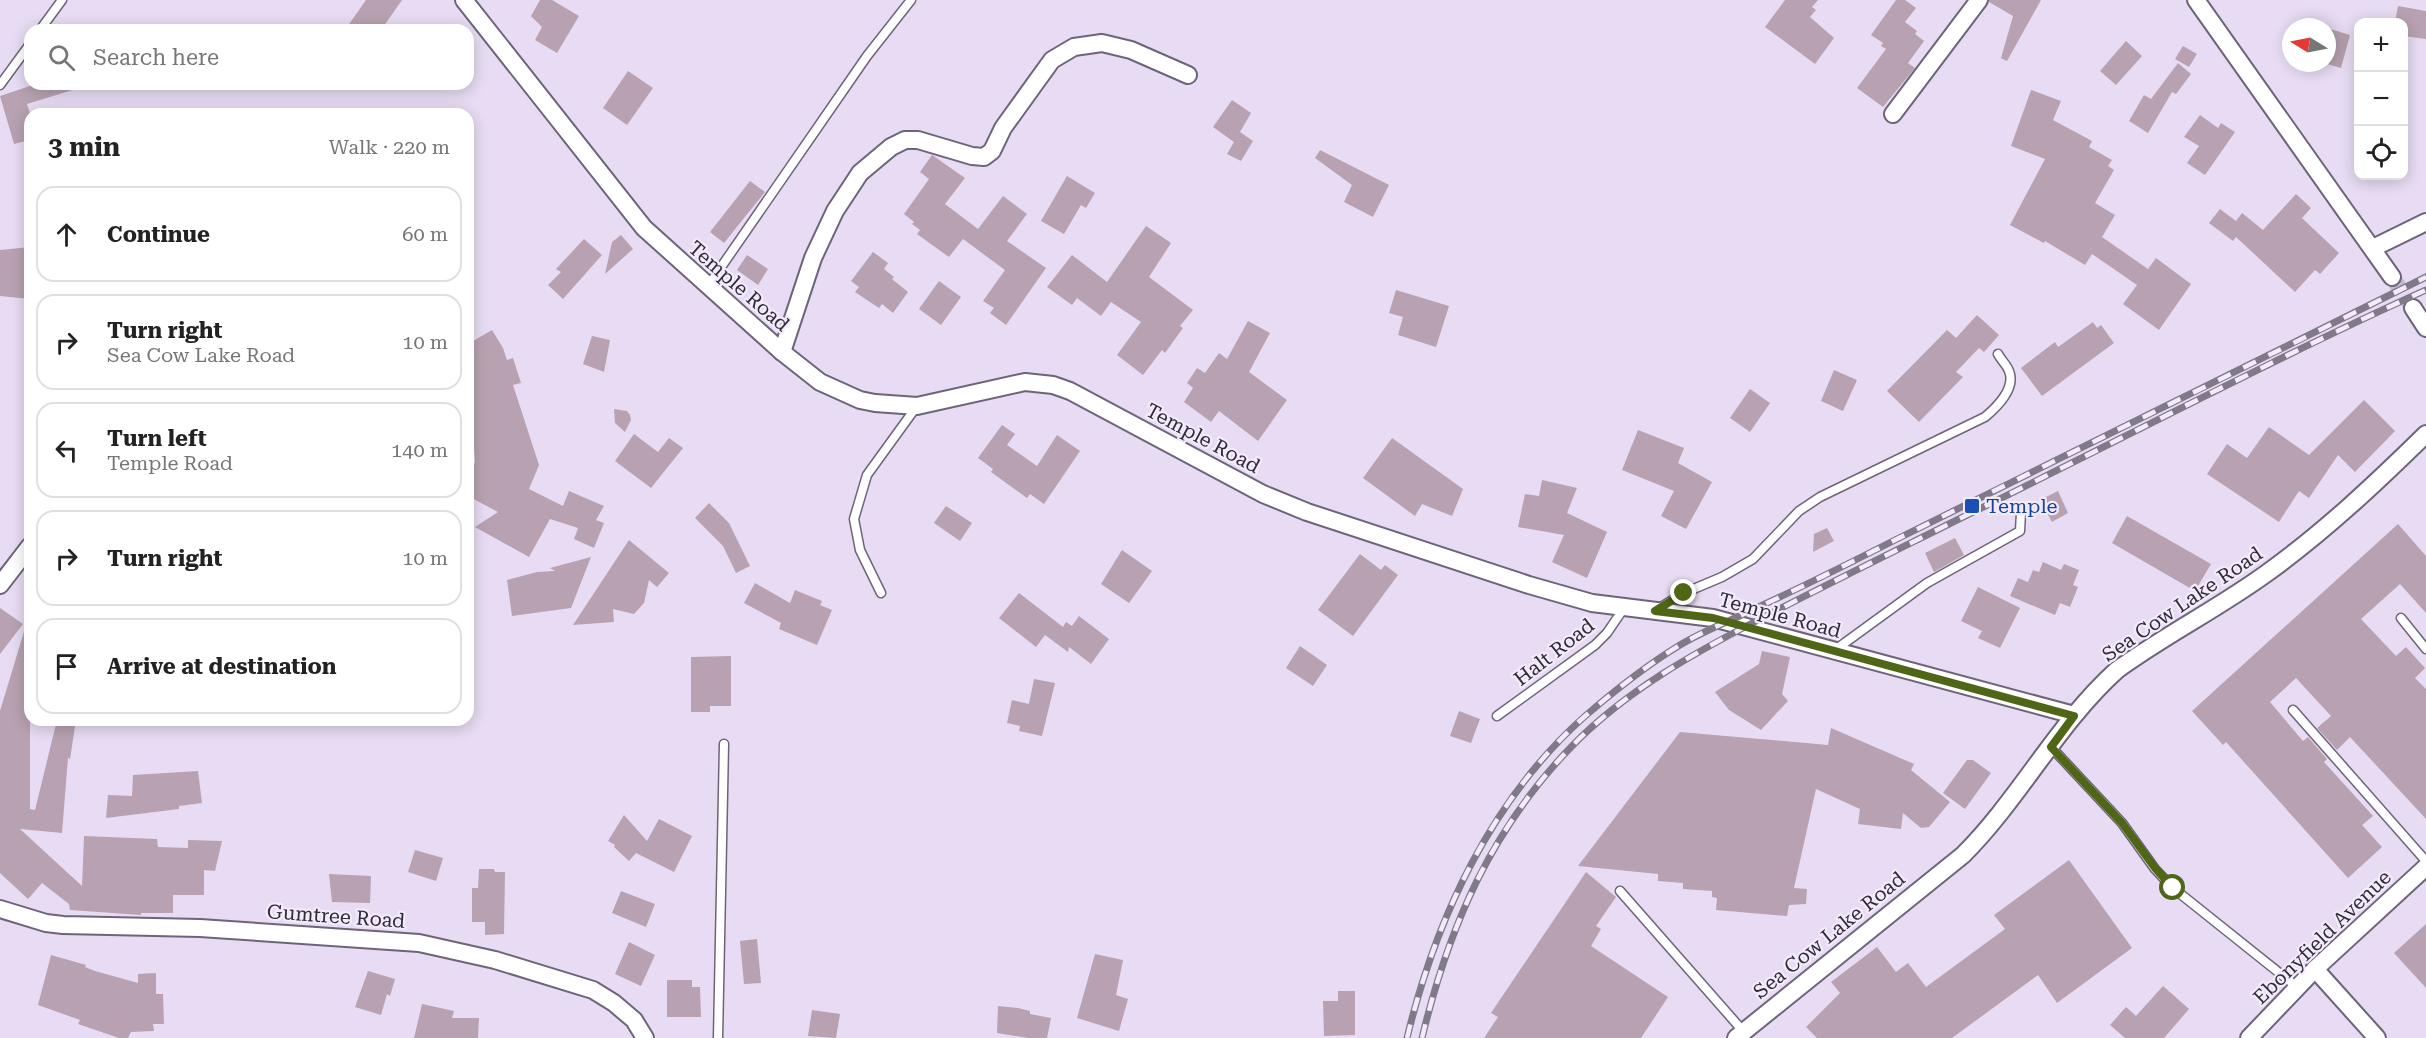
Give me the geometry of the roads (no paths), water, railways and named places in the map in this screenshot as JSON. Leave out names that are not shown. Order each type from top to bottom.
[{"type":"street","name":"Temple Road","points":[[464,0],[644,228],[782,352],[820,382],[860,400],[917,406],[1025,382],[1053,385],[1070,391],[1263,494],[1307,512],[1565,597],[1592,603],[1713,618],[2074,716]]},
{"type":"street","points":[[1893,114],[1979,0]]},
{"type":"street","points":[[2196,0],[2373,248],[2391,277]]},
{"type":"street","points":[[782,352],[813,258],[835,211],[860,173],[891,147],[905,140],[918,140],[972,156],[984,157],[992,151],[1004,128],[1052,60],[1074,46],[1102,43],[1131,50],[1188,75]]},
{"type":"street","points":[[2373,248],[2426,222]]},
{"type":"street","points":[[2413,308],[2426,328]]},
{"type":"street","name":"Sea Cow Lake Road","points":[[1740,1034],[1963,855],[1986,832],[2074,716],[2117,670],[2266,574],[2367,492],[2426,434]]},
{"type":"street","points":[[0,585],[24,554]]},
{"type":"street","name":"Ebonyfield Avenue","points":[[2249,1038],[2314,969],[2426,867]]},
{"type":"street","name":"Gumtree Road","points":[[0,909],[46,923],[63,925],[200,928],[419,943],[495,960],[593,990],[614,1003],[634,1020],[645,1038]]},
{"type":"street","points":[[2314,969],[2377,1038]]},
{"type":"lane","points":[[44,24],[62,0]]},
{"type":"lane","points":[[708,287],[867,56],[911,0]]},
{"type":"lane","points":[[0,85],[24,52]]},
{"type":"lane","points":[[1655,611],[1684,593],[1722,577],[1753,560],[1799,511],[1820,497],[1985,417],[1997,407],[2009,388],[2010,372],[1998,354]]},
{"type":"lane","points":[[881,593],[860,550],[854,519],[867,475],[917,406]]},
{"type":"lane","points":[[1834,651],[1927,583],[2020,531],[2021,512]]},
{"type":"lane","name":"Halt Road","points":[[1497,716],[1595,645],[1607,633],[1624,607]]},
{"type":"lane","points":[[2401,618],[2426,649]]},
{"type":"lane","points":[[2293,710],[2426,861]]},
{"type":"lane","points":[[718,1038],[724,744]]},
{"type":"lane","points":[[2051,747],[2122,823],[2155,868],[2173,888],[2297,987]]},
{"type":"lane","points":[[1620,891],[1740,1034]]},
{"type":"tunnel","points":[[2392,277],[2413,308]]},
{"type":"railway","points":[[1407,1038],[1419,993],[1451,906],[1495,823],[1521,785],[1551,750],[1584,717],[1631,679],[1698,635],[1824,576],[2426,277]]},
{"type":"railway","points":[[1422,1038],[1445,957],[1460,918],[1496,845],[1544,777],[1573,745],[1616,707],[1662,674],[1762,618],[2253,372],[2426,290]]},
{"type":"place","name":"Temple","points":[[1972,506]]}]
